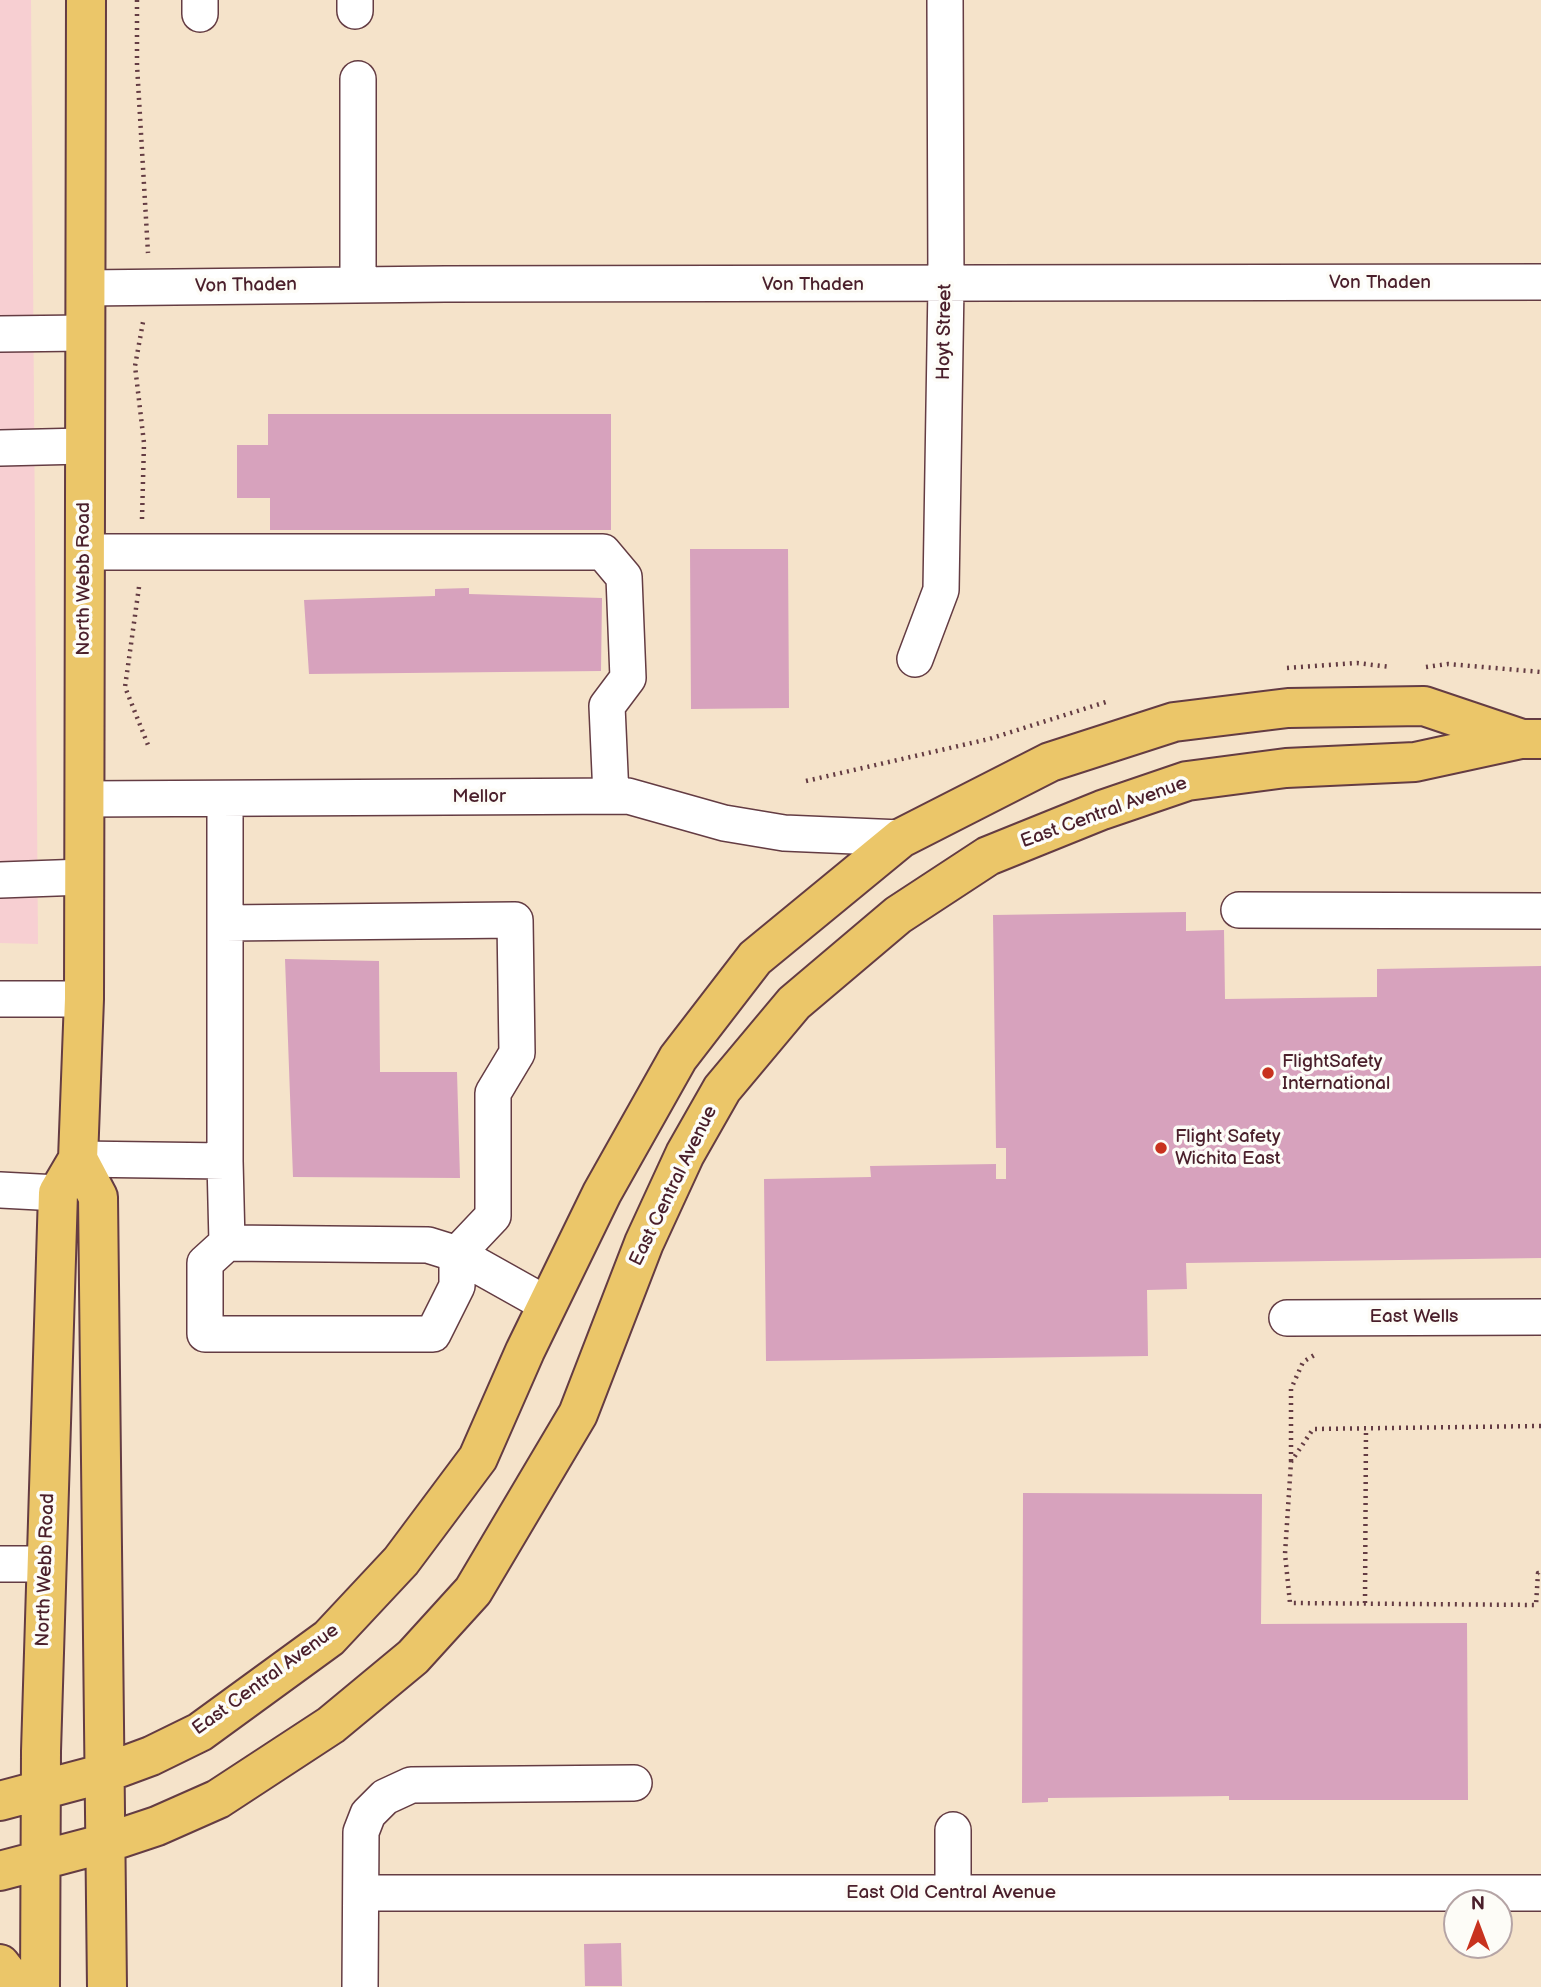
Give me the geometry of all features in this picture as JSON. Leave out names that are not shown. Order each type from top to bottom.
[{"type":"main road","name":"North Webb Road","points":[[40,1987],[46,1564],[58,1192],[78,1159],[83,999],[86,0]]},
{"type":"main road","name":"East Central Avenue","points":[[0,1801],[105,1773],[200,1732],[329,1638],[401,1561],[478,1458],[602,1192],[678,1058],[755,958],[885,837],[1050,762],[1174,722],[1288,708],[1424,706],[1531,739]]},
{"type":"main road","name":"East Central Avenue","points":[[0,1871],[106,1843],[157,1826],[218,1798],[331,1725],[413,1657],[473,1591],[578,1413],[644,1242],[685,1154],[722,1089],[794,1003],[898,915],[988,856],[1102,810],[1187,781],[1286,768],[1415,762],[1531,739]]},
{"type":"main road","name":"North Webb Road","points":[[78,1159],[98,1197],[107,1987]]},
{"type":"main road","points":[[0,1964],[18,1987]]},
{"type":"street","name":"Hoyt Street","points":[[915,659],[941,590],[946,285],[945,0]]},
{"type":"street","points":[[358,79],[358,285]]},
{"type":"street","name":"Von Thaden","points":[[85,288],[1541,282]]},
{"type":"street","points":[[0,334],[85,333]]},
{"type":"street","points":[[0,448],[85,446]]},
{"type":"street","points":[[85,552],[603,552],[624,577],[628,678],[607,706],[611,796]]},
{"type":"street","name":"Mellor","points":[[84,799],[628,796],[724,823],[784,832],[885,837]]},
{"type":"street","points":[[225,799],[227,1243]]},
{"type":"street","points":[[0,880],[84,877]]},
{"type":"street","points":[[1239,910],[1541,911]]},
{"type":"street","points":[[225,923],[515,920],[517,1053],[493,1093],[493,1216],[463,1247],[457,1286],[433,1334],[205,1334],[205,1264],[227,1243],[463,1247],[548,1305]]},
{"type":"street","points":[[0,999],[83,999]]},
{"type":"street","points":[[78,1159],[225,1161]]},
{"type":"street","points":[[0,1189],[58,1192]]},
{"type":"street","name":"East Wells","points":[[1287,1318],[1541,1317]]},
{"type":"street","points":[[0,1564],[46,1564]]},
{"type":"street","points":[[360,1987],[361,1832],[368,1814],[385,1797],[411,1785],[634,1783]]},
{"type":"street","points":[[953,1830],[953,1893]]},
{"type":"street","name":"East Old Central Avenue","points":[[361,1893],[1541,1893]]},
{"type":"path","points":[[137,0],[137,65],[149,261]]},
{"type":"path","points":[[1320,1351],[1303,1362],[1291,1388],[1291,1462],[1285,1554],[1290,1602],[1536,1605],[1538,1573],[1541,1573]]},
{"type":"path","points":[[1291,1462],[1313,1429],[1541,1426]]},
{"type":"path","points":[[1365,1603],[1366,1428]]},
{"type":"shaded area","points":[[0,0],[31,0],[38,944],[0,943]]},
{"type":"building","points":[[268,414],[611,414],[611,530],[270,530],[270,498],[237,498],[237,445],[268,445]]},
{"type":"building","points":[[690,549],[788,549],[789,708],[691,709]]},
{"type":"building","points":[[469,588],[469,594],[602,598],[601,671],[309,674],[304,600],[435,596],[435,589]]},
{"type":"building","name":"FlightSafety International","points":[[1186,912],[1186,931],[1224,930],[1225,999],[1377,997],[1377,969],[1541,966],[1541,1258],[1186,1263],[1187,1289],[1147,1290],[1148,1356],[766,1361],[764,1179],[871,1177],[870,1166],[996,1164],[996,1179],[1006,1179],[1006,1148],[996,1148],[993,915]]},
{"type":"building","points":[[285,959],[379,961],[380,1072],[457,1072],[460,1178],[293,1177]]},
{"type":"building","points":[[1023,1493],[1262,1494],[1261,1624],[1467,1623],[1468,1800],[1229,1800],[1229,1796],[1048,1798],[1048,1802],[1022,1803]]},
{"type":"building","points":[[621,1943],[622,1986],[585,1986],[584,1944]]},
{"type":"place","name":"FlightSafety International","points":[[1268,1073]]},
{"type":"place","name":"Flight Safety Wichita East","points":[[1161,1148]]}]
